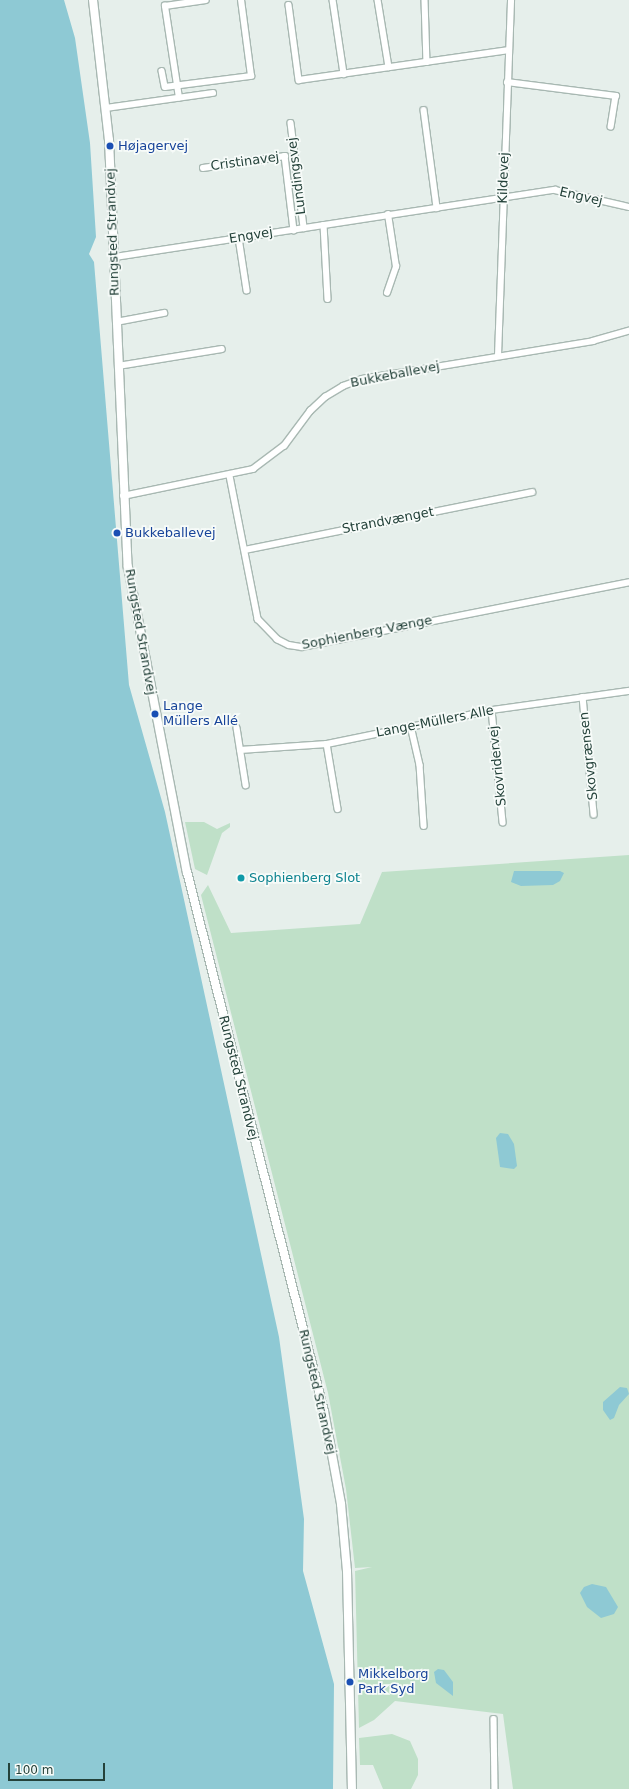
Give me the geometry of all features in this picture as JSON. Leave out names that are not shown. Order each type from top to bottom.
[{"type":"main road","name":"Rungsted Strandvej","points":[[93,0],[106,108],[114,257],[123,496],[135,616],[187,872],[324,1411],[341,1504],[347,1571],[352,1789]]},
{"type":"street","points":[[179,98],[165,6],[206,0]]},
{"type":"street","points":[[162,71],[165,88],[251,76],[241,0]]},
{"type":"street","points":[[333,0],[344,74]]},
{"type":"street","points":[[378,0],[388,67]]},
{"type":"street","points":[[425,0],[427,62]]},
{"type":"street","name":"Kildevej","points":[[498,356],[511,0]]},
{"type":"street","points":[[289,6],[299,80],[509,50]]},
{"type":"street","points":[[508,82],[616,96],[612,127]]},
{"type":"street","points":[[106,108],[213,93]]},
{"type":"street","points":[[424,110],[437,208]]},
{"type":"street","name":"Lundingsvej","points":[[291,124],[304,228]]},
{"type":"street","name":"Cristinavej","points":[[203,168],[285,156],[294,230]]},
{"type":"street","name":"Engvej","points":[[114,257],[562,190],[629,207]]},
{"type":"street","points":[[387,293],[396,267],[388,215]]},
{"type":"street","points":[[324,225],[328,299]]},
{"type":"street","points":[[239,238],[247,290]]},
{"type":"street","points":[[116,322],[164,313]]},
{"type":"street","name":"Bukkeballevej","points":[[123,496],[230,476],[269,460],[310,411],[343,386],[362,379],[594,341],[629,331]]},
{"type":"street","points":[[118,366],[222,349]]},
{"type":"street","name":"Sophienberg Vænge","points":[[230,476],[258,619],[277,639],[302,647],[629,582]]},
{"type":"street","name":"Strandvænget","points":[[245,550],[532,492]]},
{"type":"street","name":"Lange-Müllers Alle","points":[[240,750],[327,744],[492,710],[629,691]]},
{"type":"street","name":"Skovgrænsen","points":[[583,698],[594,814]]},
{"type":"street","name":"Skovridervej","points":[[492,710],[503,822]]},
{"type":"street","points":[[411,726],[420,765],[424,826]]},
{"type":"street","points":[[237,728],[246,786]]},
{"type":"street","points":[[327,744],[338,809]]},
{"type":"street","points":[[494,1719],[495,1789]]},
{"type":"green space","points":[[185,822],[204,822],[217,829],[230,823],[230,827],[222,833],[207,875],[195,869]]},
{"type":"green space","points":[[629,855],[629,1789],[513,1789],[503,1714],[395,1701],[374,1720],[359,1728],[355,1571],[372,1567],[355,1568],[346,1489],[328,1393],[201,895],[208,885],[231,933],[360,924],[382,872]]},
{"type":"green space","points":[[392,1734],[410,1741],[418,1759],[418,1775],[411,1789],[383,1789],[373,1765],[360,1765],[359,1738]]},
{"type":"water","points":[[0,0],[64,0],[75,38],[90,143],[96,237],[89,254],[94,262],[129,685],[165,812],[279,1337],[304,1519],[303,1571],[334,1684],[333,1789],[0,1789]]},
{"type":"water","points":[[514,871],[560,871],[564,873],[560,881],[553,885],[521,886],[511,882]]},
{"type":"water","points":[[500,1133],[508,1134],[514,1144],[517,1166],[514,1169],[500,1167],[496,1138]]},
{"type":"water","points":[[620,1387],[627,1388],[629,1394],[619,1405],[614,1418],[610,1420],[603,1410],[603,1402]]},
{"type":"water","points":[[592,1584],[606,1587],[618,1607],[614,1614],[601,1618],[587,1607],[580,1593],[584,1587]]},
{"type":"water","points":[[438,1669],[444,1670],[453,1682],[453,1696],[436,1683],[434,1672]]},
{"type":"place","name":"Højagervej","points":[[110,146]]},
{"type":"place","name":"Bukkeballevej","points":[[117,533]]},
{"type":"place","name":"Lange Müllers Allé","points":[[155,714]]},
{"type":"place","name":"Sophienberg Slot","points":[[241,878]]},
{"type":"place","name":"Mikkelborg Park Syd","points":[[350,1682]]}]
